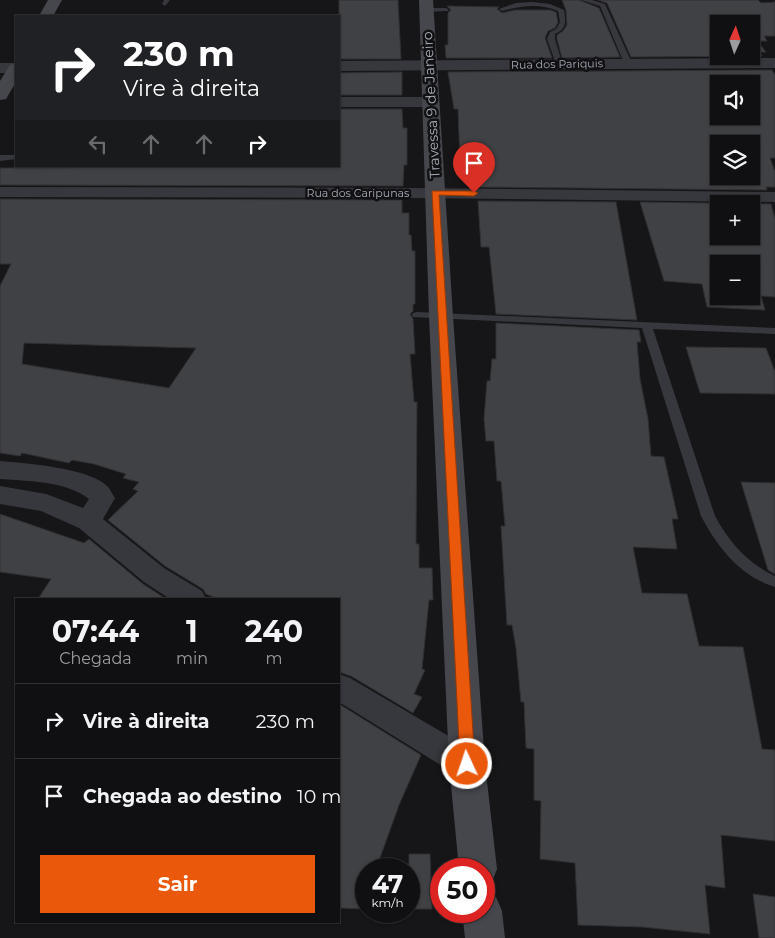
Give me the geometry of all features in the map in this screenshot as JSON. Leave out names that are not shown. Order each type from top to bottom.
[{"type":"main road","points":[[47,15],[55,0]]},
{"type":"main road","name":"Travessa 9 de Janeiro","points":[[426,5],[435,193],[429,316],[467,764],[477,858]]},
{"type":"main road","points":[[0,95],[15,70]]},
{"type":"main road","points":[[483,923],[485,938]]},
{"type":"street","name":"Rua dos Pariquis","points":[[340,66],[775,63]]},
{"type":"street","points":[[0,68],[15,68]]},
{"type":"street","points":[[340,102],[431,102]]},
{"type":"street","name":"Rua dos Caripunas","points":[[0,192],[775,196]]},
{"type":"street","points":[[0,470],[43,475],[93,488],[101,494],[102,498],[88,521]]},
{"type":"street","points":[[0,495],[46,503],[88,521],[154,575],[190,598]]},
{"type":"street","points":[[340,688],[467,764]]},
{"type":"lane","points":[[584,0],[603,5],[628,63]]},
{"type":"lane","points":[[502,9],[524,4],[556,7],[561,10],[563,22],[558,30],[552,33],[551,39],[560,64]]},
{"type":"lane","points":[[426,5],[446,10]]},
{"type":"lane","points":[[0,158],[15,157]]},
{"type":"lane","points":[[429,316],[775,331]]},
{"type":"lane","points":[[646,325],[708,516],[715,530],[734,556],[757,575],[775,582]]},
{"type":"building","points":[[339,0],[398,0],[401,59],[340,59]]},
{"type":"building","points":[[562,0],[579,0],[599,8],[620,57],[562,58],[557,35],[567,25],[566,10]]},
{"type":"building","points":[[598,0],[758,0],[761,3],[775,2],[775,36],[764,36],[767,41],[760,41],[760,15],[710,15],[710,56],[631,57],[607,3]]},
{"type":"building","points":[[447,6],[499,7],[497,9],[502,13],[515,10],[550,10],[556,12],[558,22],[555,28],[548,31],[545,38],[552,58],[446,58],[445,45],[448,45],[448,13],[451,10]]},
{"type":"building","points":[[760,45],[766,52],[760,52]]},
{"type":"building","points":[[772,70],[775,75],[775,158],[770,158],[775,172],[775,187],[766,187],[767,190],[478,187],[477,182],[465,182],[462,163],[460,163],[458,109],[454,109],[448,72]]},
{"type":"building","points":[[402,72],[402,95],[340,95],[340,73]]},
{"type":"building","points":[[340,109],[402,109],[403,128],[407,128],[407,165],[404,165],[403,186],[0,185],[0,168],[340,167]]},
{"type":"building","points":[[0,199],[402,200],[402,213],[409,213],[409,235],[411,235],[412,251],[415,251],[415,304],[413,304],[413,311],[410,314],[413,319],[415,354],[410,354],[414,402],[417,402],[416,544],[419,544],[419,568],[432,568],[433,600],[429,600],[422,669],[425,670],[414,694],[422,697],[413,713],[351,676],[340,672],[340,598],[216,598],[206,594],[203,589],[165,566],[108,520],[138,491],[133,489],[139,482],[123,478],[126,474],[94,464],[72,460],[69,463],[22,453],[20,456],[0,453],[0,286],[11,264],[0,264]],"holes":[[[24,343],[196,348],[169,388],[22,364]]]},
{"type":"building","points":[[478,201],[616,202],[637,320],[496,314],[489,247],[481,247]]},
{"type":"building","points":[[640,202],[710,203],[710,245],[760,245],[760,204],[771,204],[775,219],[775,297],[761,296],[765,310],[707,307],[702,284],[664,281]]},
{"type":"building","points":[[496,323],[639,330],[641,342],[637,342],[640,379],[648,419],[651,456],[664,457],[678,519],[672,519],[677,549],[633,547],[642,593],[687,594],[699,646],[743,647],[762,749],[775,750],[775,841],[721,835],[725,888],[705,885],[710,934],[642,927],[578,925],[575,863],[540,859],[541,801],[534,800],[534,749],[526,748],[524,702],[521,702],[516,648],[512,625],[507,625],[501,526],[505,526],[501,481],[497,481],[494,441],[486,441],[484,419],[487,381],[490,381],[492,359],[496,359]]},
{"type":"building","points":[[686,347],[766,348],[775,372],[775,394],[700,393]]},
{"type":"building","points":[[741,482],[775,483],[775,574],[768,570]]},
{"type":"building","points":[[0,514],[84,543],[89,539],[143,584],[164,598],[39,598],[51,579],[0,572]]},
{"type":"building","points":[[340,705],[421,755],[399,805],[380,858],[355,858],[355,909],[340,908]]},
{"type":"building","points":[[409,854],[430,854],[430,909],[420,909],[420,858],[409,858]]},
{"type":"building","points":[[753,894],[775,897],[775,938],[759,938]]},
{"type":"route","points":[[467,764],[435,193],[474,193]]}]
